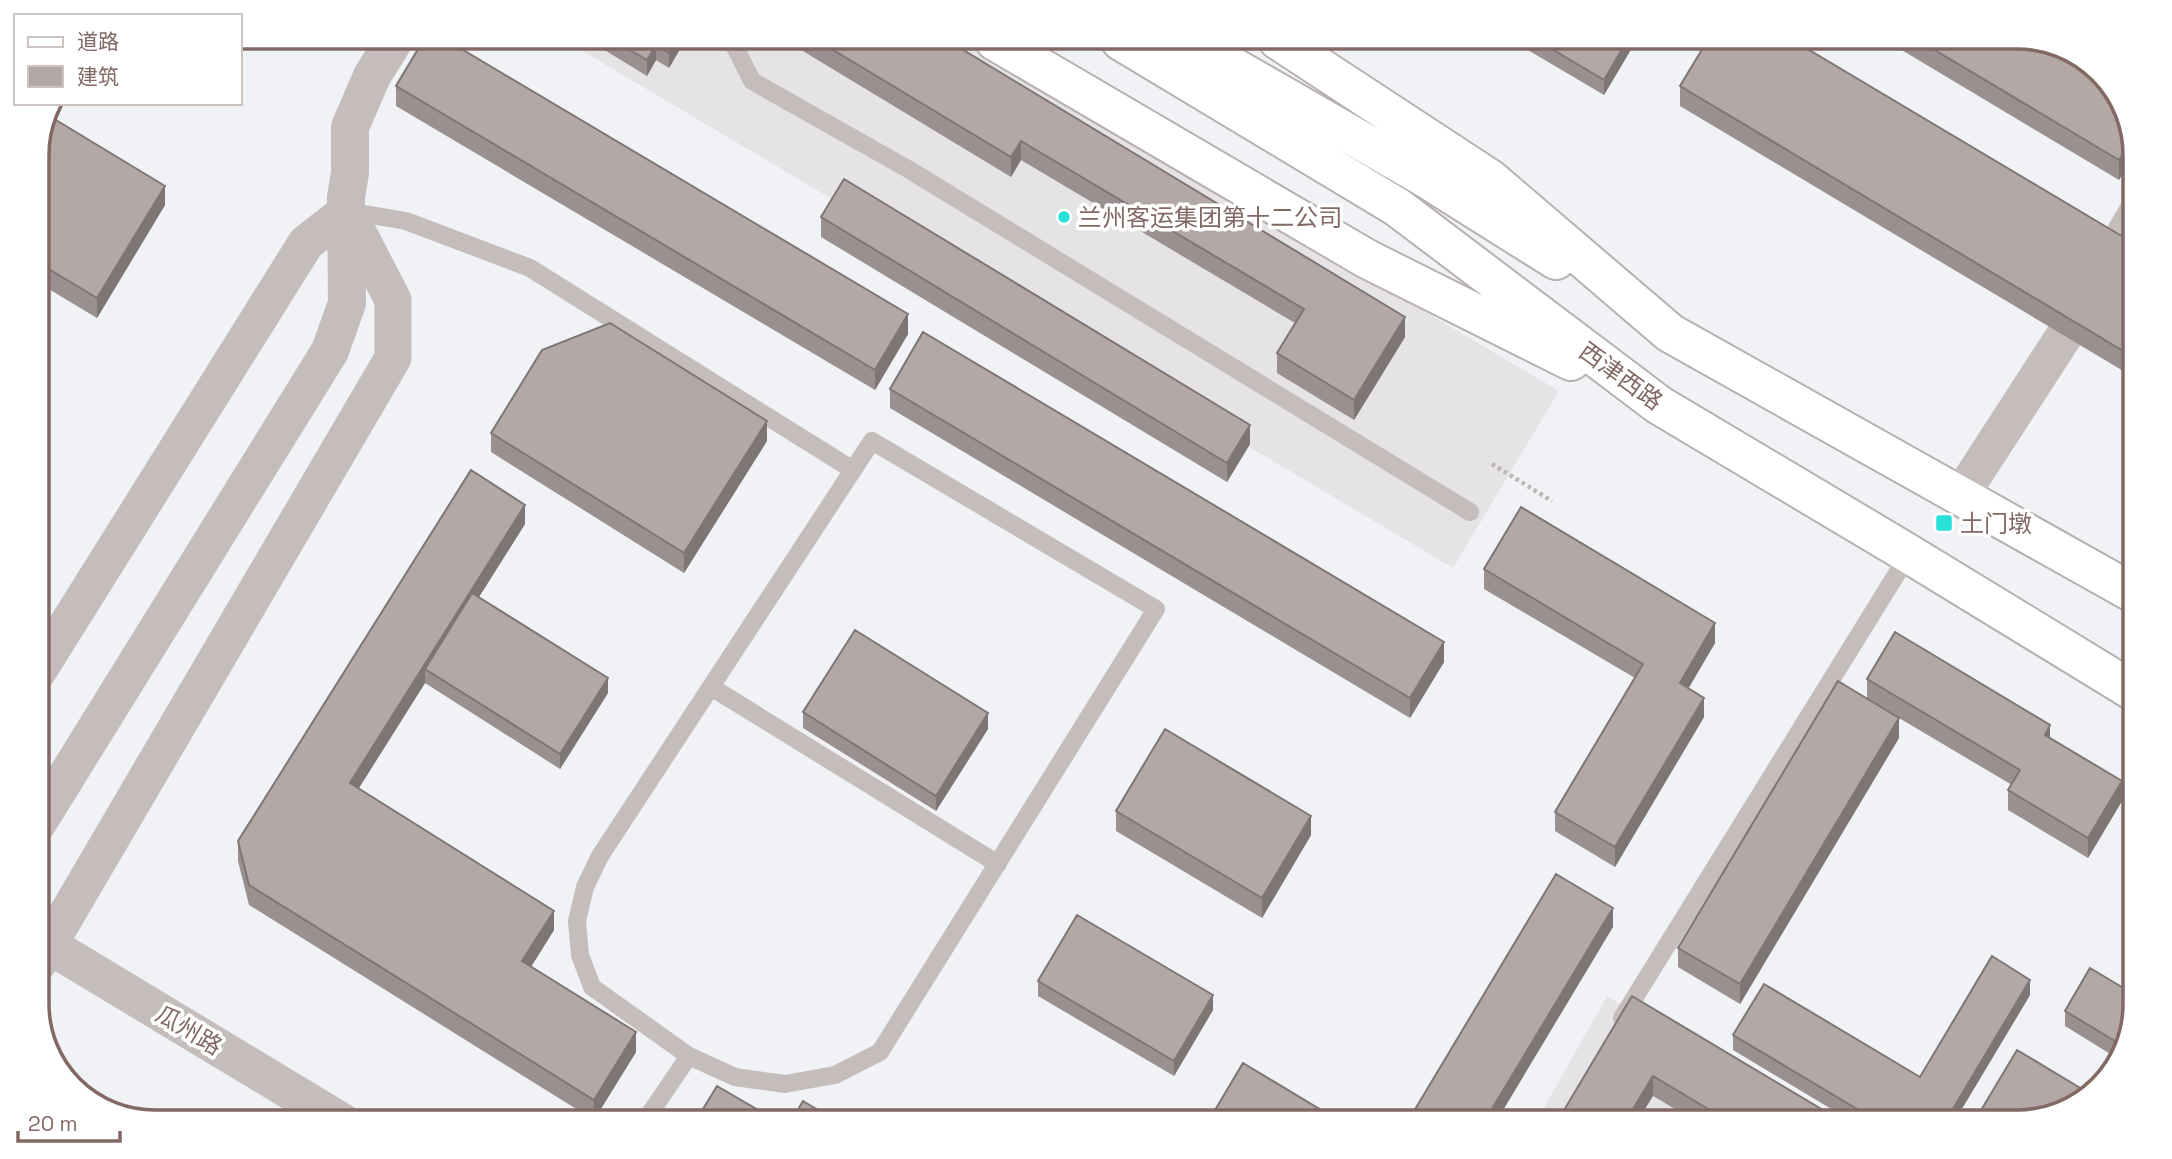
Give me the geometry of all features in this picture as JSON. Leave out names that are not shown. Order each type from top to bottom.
[{"type":"main road","points":[[1009,49],[1367,259],[1659,405]]},
{"type":"main road","name":"西津西路","points":[[1134,49],[1397,207],[1659,405],[2123,685]]},
{"type":"main road","points":[[1202,49],[1419,174],[1670,333],[2123,587]]},
{"type":"main road","points":[[1292,49],[1490,179],[1670,333]]},
{"type":"street","points":[[49,805],[330,351],[346,303],[346,197],[350,173],[350,127],[372,76],[389,49]]},
{"type":"street","points":[[49,654],[306,243],[347,211]]},
{"type":"street","points":[[49,937],[393,358],[393,300],[347,211]]},
{"type":"street","points":[[2114,252],[2123,237]]},
{"type":"street","points":[[1961,495],[2064,336]]},
{"type":"street","name":"瓜州路","points":[[49,955],[321,1110]]},
{"type":"lane","points":[[736,49],[752,81],[908,169],[1470,512]]},
{"type":"lane","points":[[347,211],[406,221],[530,268],[853,470]]},
{"type":"lane","points":[[872,442],[1156,609],[880,1052],[835,1075],[785,1084],[735,1077],[689,1056],[592,987],[580,955],[577,920],[585,887],[600,856],[711,687],[872,442]]},
{"type":"lane","points":[[1616,1027],[1909,554]]},
{"type":"lane","points":[[711,687],[998,864]]},
{"type":"lane","points":[[652,1110],[689,1056]]},
{"type":"path","points":[[1492,464],[1552,501]]},
{"type":"shaded area","name":"兰州客运集团第十二公司","points":[[579,49],[982,49],[1559,391],[1453,568]]},
{"type":"shaded area","points":[[1607,996],[1793,1110],[1543,1110]]},
{"type":"building","points":[[418,49],[461,49],[908,314],[875,370],[396,86]]},
{"type":"building","points":[[628,49],[654,49],[647,60]]},
{"type":"building","points":[[832,49],[962,49],[1405,317],[1354,400],[1277,353],[1304,309],[1021,141],[1011,157]]},
{"type":"building","points":[[1552,49],[1622,49],[1604,80]]},
{"type":"building","points":[[1702,49],[1807,49],[2123,237],[2123,351],[1680,86]]},
{"type":"building","points":[[1933,49],[2038,51],[2076,67],[2097,85],[2112,108],[2123,148],[2119,160]]},
{"type":"building","points":[[55,120],[165,186],[97,298],[49,269],[49,148]]},
{"type":"building","points":[[844,179],[1250,425],[1227,463],[821,217]]},
{"type":"building","points":[[610,323],[767,421],[684,553],[491,433],[542,350]]},
{"type":"building","points":[[923,332],[1444,642],[1410,698],[890,389]]},
{"type":"building","points":[[471,470],[525,505],[350,783],[554,911],[522,961],[636,1032],[594,1100],[249,885],[238,841]]},
{"type":"building","points":[[1521,507],[1715,623],[1680,683],[1704,698],[1615,847],[1555,812],[1643,664],[1484,569]]},
{"type":"building","points":[[472,593],[608,678],[560,754],[425,669]]},
{"type":"building","points":[[855,630],[988,713],[936,796],[803,712]]},
{"type":"building","points":[[1895,632],[2050,725],[2045,735],[2122,781],[2088,838],[2008,790],[2020,770],[1867,679]]},
{"type":"building","points":[[1838,681],[1899,718],[1740,984],[1678,948]]},
{"type":"building","points":[[1165,729],[1311,816],[1262,898],[1116,811]]},
{"type":"building","points":[[1556,874],[1613,908],[1491,1110],[1415,1110]]},
{"type":"building","points":[[1077,915],[1213,995],[1174,1061],[1038,981]]},
{"type":"building","points":[[1992,956],[2030,980],[1952,1110],[1859,1110],[1733,1035],[1764,984],[1920,1077]]},
{"type":"building","points":[[2090,968],[2123,988],[2122,1018],[2115,1041],[2065,1011]]},
{"type":"building","points":[[1632,996],[1823,1110],[1710,1110],[1653,1076],[1632,1110],[1564,1110]]},
{"type":"building","points":[[2017,1050],[2081,1088],[2064,1099],[2031,1109],[1981,1110]]},
{"type":"building","points":[[1243,1063],[1321,1110],[1215,1110]]},
{"type":"building","points":[[717,1086],[758,1110],[702,1110]]},
{"type":"building","points":[[803,1101],[818,1110],[798,1110]]},
{"type":"place","name":"兰州客运集团第十二公司","points":[[1064,217]]},
{"type":"place","name":"土门墩","points":[[1944,523]]}]
